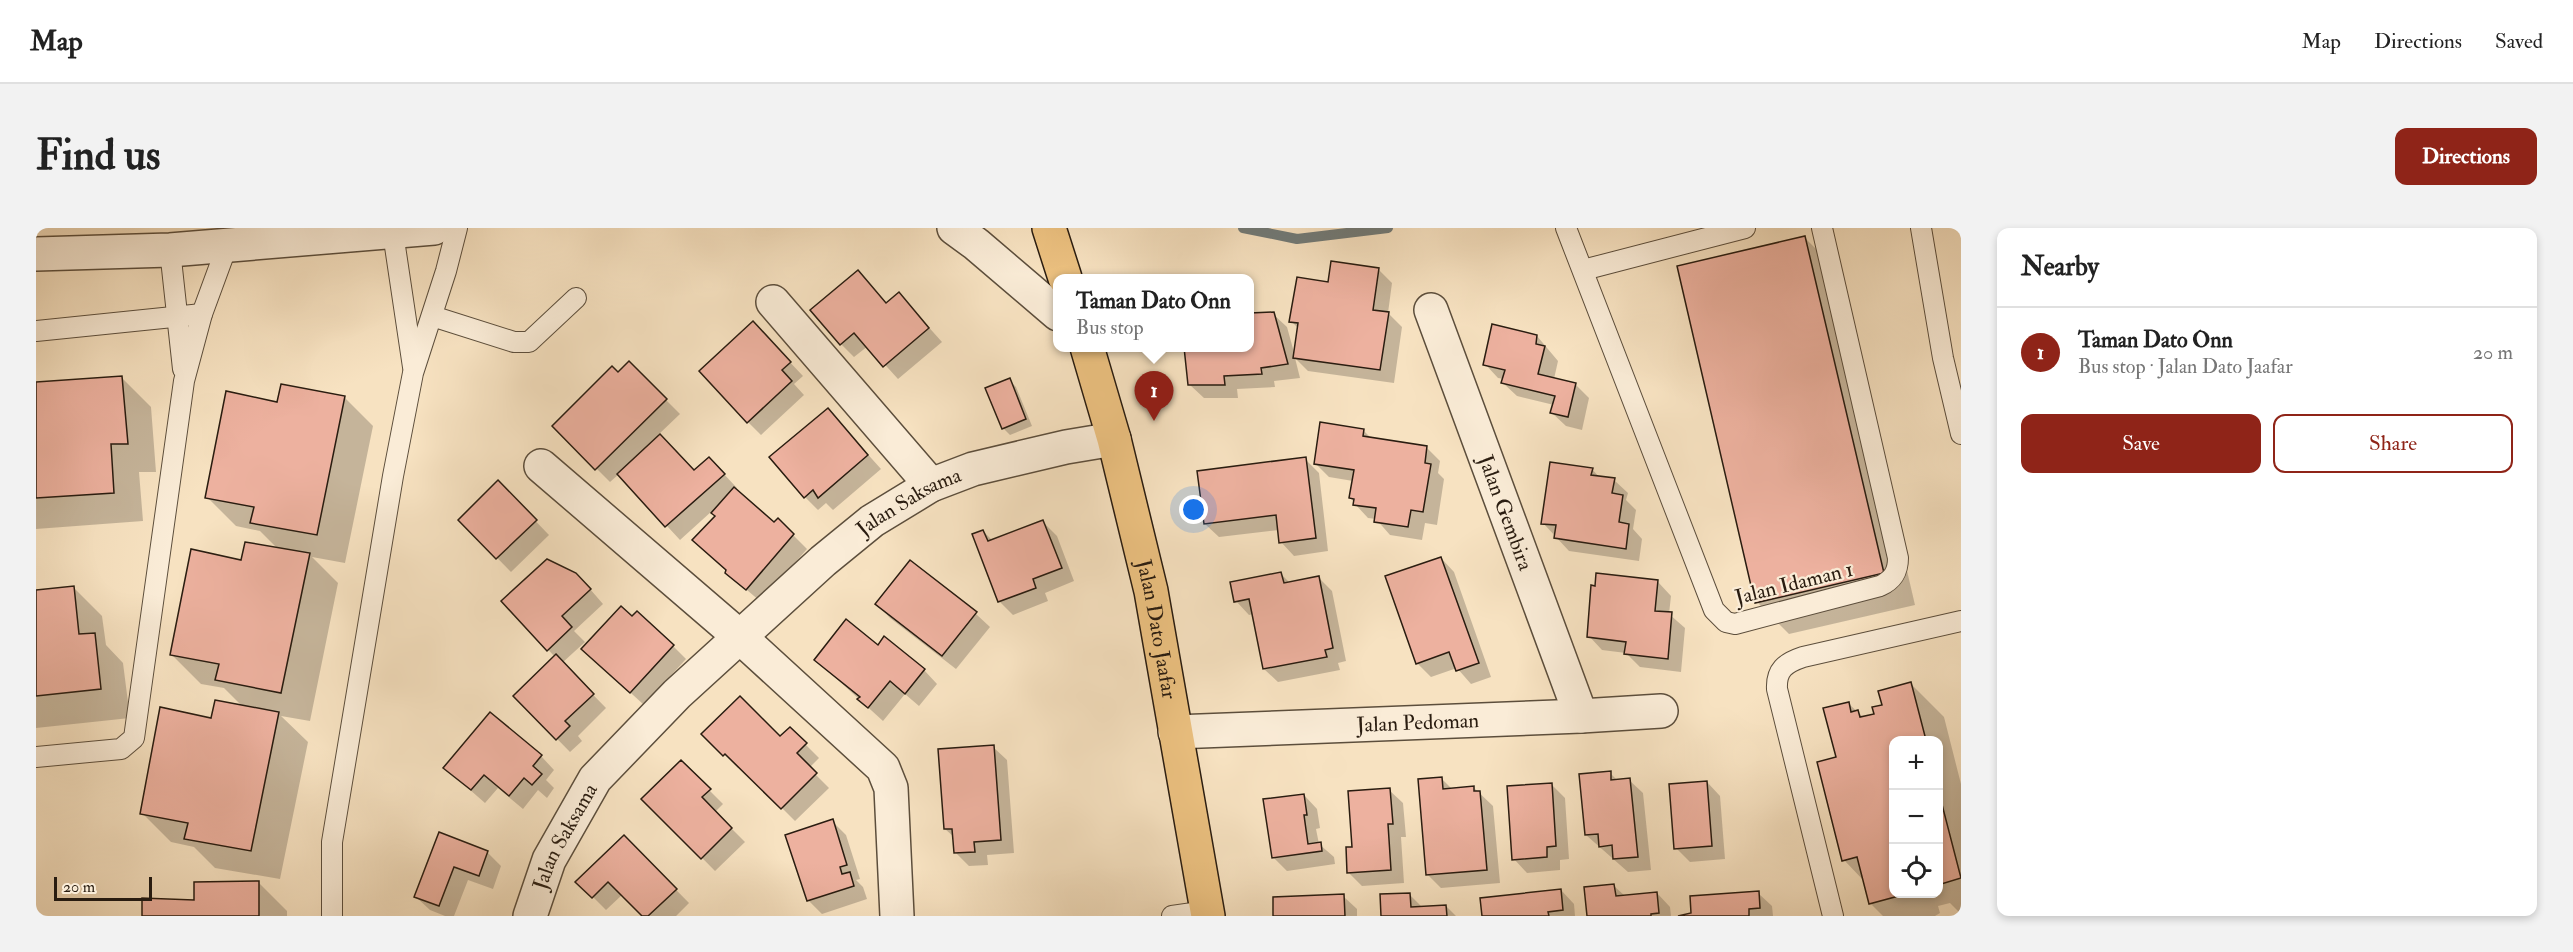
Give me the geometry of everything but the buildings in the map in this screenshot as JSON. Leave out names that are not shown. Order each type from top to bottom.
[{"type":"main road","points":[[1049,228],[1063,274]]},
{"type":"main road","name":"Jalan Dato Jaafar","points":[[1088,352],[1114,439],[1151,591],[1207,913]]},
{"type":"street","points":[[36,254],[170,250],[434,228]]},
{"type":"street","points":[[954,228],[1053,310]]},
{"type":"street","points":[[773,302],[931,485]]},
{"type":"street","name":"Jalan Gembira","points":[[1431,310],[1581,716]]},
{"type":"street","name":"Jalan Saksama","points":[[531,916],[549,860],[595,779],[677,694],[823,561],[872,521],[931,485],[973,469],[1018,457],[1114,439]]},
{"type":"street","points":[[541,466],[740,637],[883,768],[891,788],[897,916]]},
{"type":"street","name":"Jalan Pedoman","points":[[1174,732],[1661,711]]},
{"type":"lane","points":[[332,916],[332,842],[393,476],[413,373],[457,228]]},
{"type":"lane","name":"Jalan Idaman 1","points":[[1566,228],[1714,609],[1726,622],[1743,624],[1880,586],[1895,575],[1898,567],[1822,228]]},
{"type":"lane","points":[[1583,270],[1745,228]]},
{"type":"lane","points":[[1921,228],[1943,358],[1961,434]]},
{"type":"lane","points":[[393,233],[413,373]]},
{"type":"lane","points":[[36,756],[121,748],[134,738],[184,381],[202,314],[227,246]]},
{"type":"lane","points":[[170,250],[184,381]]},
{"type":"lane","points":[[432,316],[514,342],[529,342],[576,298]]},
{"type":"lane","points":[[36,331],[202,314]]},
{"type":"lane","points":[[1833,916],[1777,689],[1779,671],[1786,664],[1803,657],[1961,621]]},
{"type":"lane","points":[[1172,916],[1207,913]]},
{"type":"waterway","points":[[1243,228],[1297,239],[1388,228]]},
{"type":"place","name":"Taman Dato Onn","points":[[1154,421]]}]
